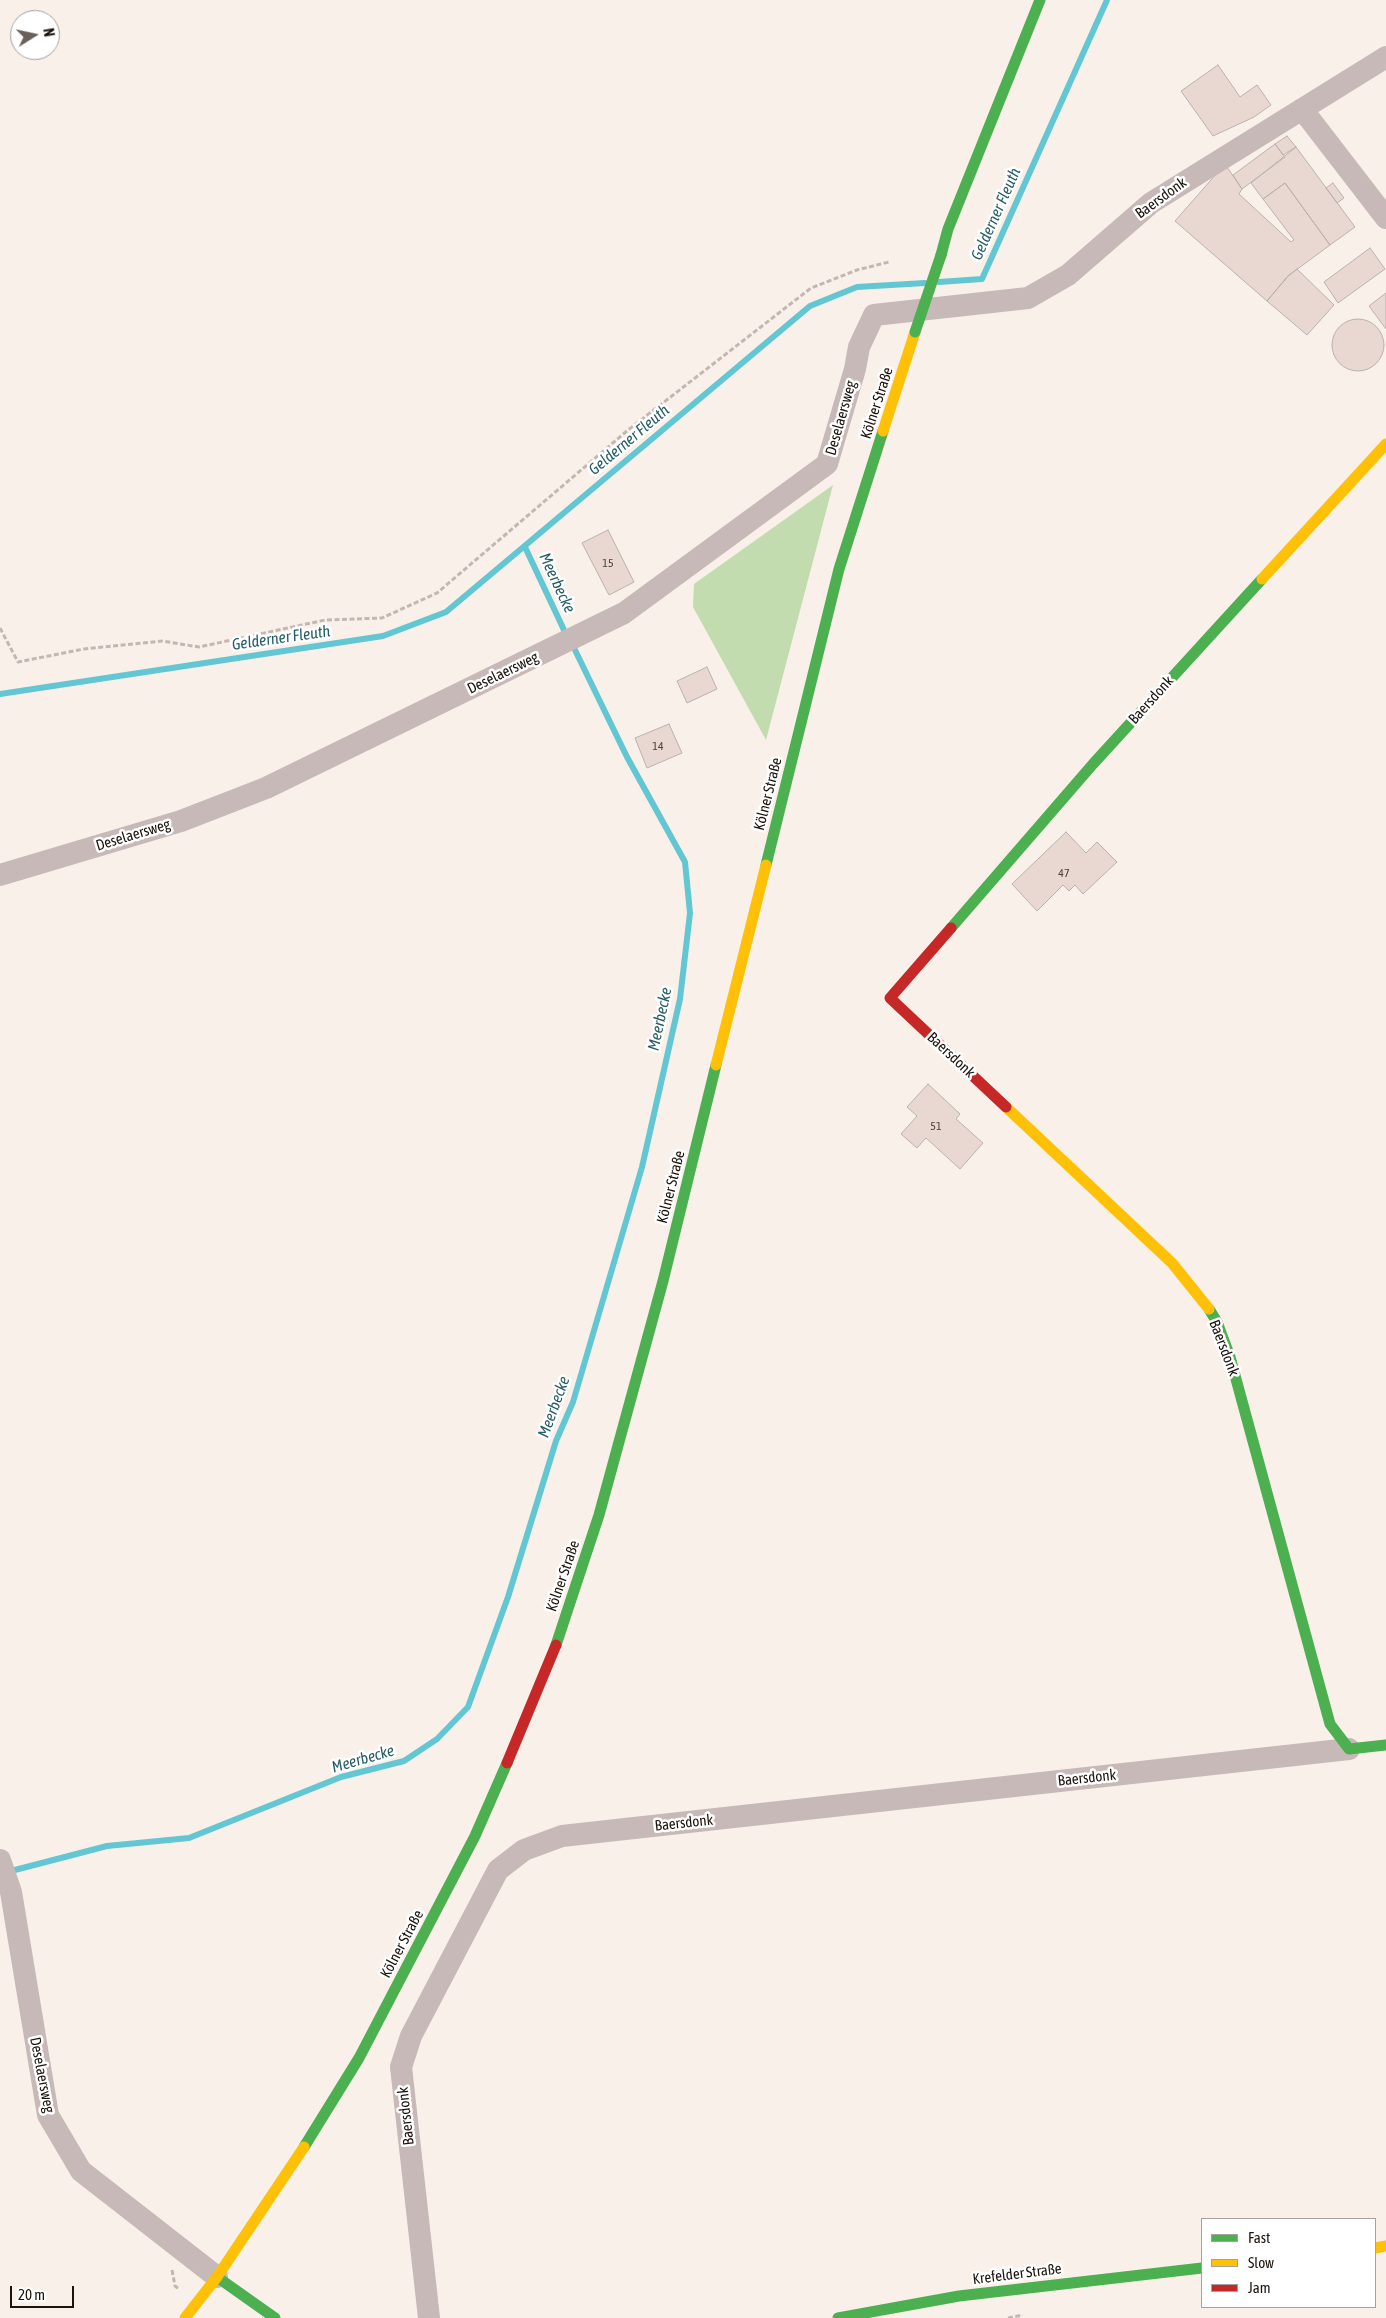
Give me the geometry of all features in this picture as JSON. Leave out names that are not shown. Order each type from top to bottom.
[{"type":"main road","name":"Kölner Straße","points":[[184,2318],[217,2277],[297,2158],[359,2058],[419,1946],[501,1779],[559,1636],[599,1515],[663,1281],[839,569],[948,229],[1040,0]]},
{"type":"main road","name":"Baersdonk","points":[[1386,444],[1093,764],[890,998],[1172,1263],[1198,1293],[1217,1322],[1230,1357],[1330,1724],[1349,1749],[1386,1745]]},
{"type":"main road","name":"Krefelder Straße","points":[[838,2318],[884,2308],[959,2296],[1201,2268]]},
{"type":"main road","points":[[217,2277],[275,2318]]},
{"type":"street","name":"Baersdonk","points":[[874,315],[1028,298],[1068,275],[1151,203],[1386,57]]},
{"type":"street","points":[[1302,109],[1386,218]]},
{"type":"street","name":"Deselaersweg","points":[[0,875],[182,821],[266,788],[624,613],[827,464],[855,370],[859,347],[874,315]]},
{"type":"street","name":"Baersdonk","points":[[429,2318],[401,2067],[411,2036],[498,1870],[524,1850],[562,1836],[1349,1749]]},
{"type":"street","name":"Deselaersweg","points":[[0,1860],[10,1892],[48,2115],[81,2171],[217,2277]]},
{"type":"path","points":[[0,628],[18,662],[84,649],[162,641],[199,647],[324,620],[382,618],[437,593],[628,430],[811,288],[857,270],[889,262]]},
{"type":"green space","points":[[833,485],[766,740],[693,607],[694,584]]},
{"type":"building","points":[[1218,65],[1240,97],[1257,85],[1271,105],[1254,117],[1213,136],[1181,91]]},
{"type":"building","points":[[1287,136],[1296,147],[1283,155],[1275,144]]},
{"type":"building","points":[[1275,144],[1285,157],[1242,189],[1233,175]]},
{"type":"building","points":[[1296,147],[1355,227],[1330,245],[1285,183],[1263,199],[1251,183]]},
{"type":"building","points":[[1225,164],[1242,189],[1239,194],[1291,242],[1294,240],[1263,199],[1285,183],[1330,245],[1288,276],[1267,301],[1175,221]]},
{"type":"building","points":[[1333,183],[1344,198],[1337,203],[1326,188]]},
{"type":"building","points":[[1370,248],[1385,269],[1338,303],[1324,282]]},
{"type":"building","points":[[1297,269],[1334,305],[1307,335],[1267,301],[1288,276]]},
{"type":"building","points":[[1386,293],[1386,329],[1369,306]]},
{"type":"building","points":[[1358,319],[1372,323],[1380,331],[1384,345],[1380,359],[1372,367],[1358,371],[1344,367],[1336,359],[1332,345],[1336,331],[1344,323]]},
{"type":"building","points":[[608,530],[634,582],[609,595],[582,543]]},
{"type":"building","points":[[707,667],[717,689],[687,703],[677,681]]},
{"type":"building","points":[[669,724],[682,753],[647,768],[635,738]]},
{"type":"building","points":[[1066,832],[1086,853],[1097,842],[1117,862],[1083,894],[1075,885],[1069,891],[1063,885],[1037,911],[1012,884]]},
{"type":"building","points":[[928,1084],[960,1114],[956,1119],[983,1143],[960,1169],[926,1138],[917,1148],[901,1134],[917,1116],[907,1107]]},
{"type":"waterway","name":"Gelderner Fleuth","points":[[939,282],[982,279],[1107,0]]},
{"type":"waterway","name":"Gelderner Fleuth","points":[[0,694],[383,636],[446,612],[810,306],[857,287],[925,283]]},
{"type":"waterway","name":"Meerbecke","points":[[525,547],[564,630]]},
{"type":"waterway","name":"Meerbecke","points":[[11,1871],[107,1846],[189,1838],[341,1777],[404,1761],[437,1739],[468,1707],[508,1597],[556,1441],[573,1402],[642,1167],[680,999],[690,913],[685,862],[627,757],[575,650]]},
{"type":"traffic: fast","points":[[941,255],[948,229],[1040,0]]},
{"type":"traffic: fast","points":[[915,332],[941,255]]},
{"type":"traffic: fast","points":[[766,865],[839,569],[883,431]]},
{"type":"traffic: fast","points":[[951,928],[1093,764],[1262,579]]},
{"type":"traffic: fast","points":[[556,1645],[599,1515],[663,1281],[716,1065]]},
{"type":"traffic: fast","points":[[1209,1309],[1217,1322],[1230,1357],[1330,1724],[1349,1749],[1386,1745]]},
{"type":"traffic: fast","points":[[304,2147],[359,2058],[475,1836],[507,1763]]},
{"type":"traffic: fast","points":[[838,2318],[959,2296],[1201,2268]]},
{"type":"traffic: fast","points":[[217,2277],[275,2318]]},
{"type":"traffic: slow","points":[[883,431],[915,332]]},
{"type":"traffic: slow","points":[[1262,579],[1386,444]]},
{"type":"traffic: slow","points":[[716,1065],[766,865]]},
{"type":"traffic: slow","points":[[1006,1107],[1172,1263],[1209,1309]]},
{"type":"traffic: slow","points":[[185,2318],[217,2277],[304,2147]]},
{"type":"traffic: slow","points":[[1376,2248],[1386,2246]]},
{"type":"traffic: jam","points":[[951,928],[890,998],[1006,1107]]},
{"type":"traffic: jam","points":[[507,1763],[556,1645]]}]
